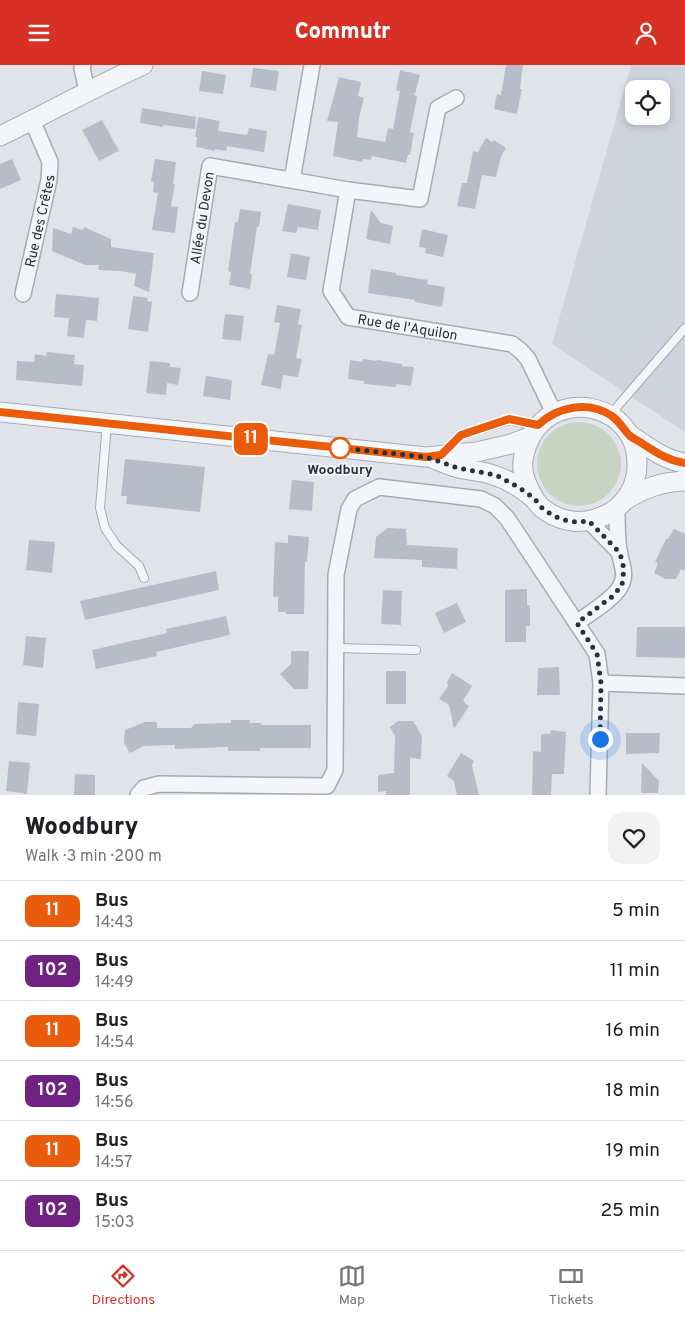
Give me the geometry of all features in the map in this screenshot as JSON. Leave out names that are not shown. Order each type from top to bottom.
[{"type":"street","points":[[83,65],[87,91]]},
{"type":"street","points":[[0,136],[87,91],[143,65]]},
{"type":"street","points":[[312,65],[292,180],[348,190],[420,199],[438,108],[456,98]]},
{"type":"street","name":"Rue des Crêtes","points":[[22,293],[49,180],[50,162],[32,121]]},
{"type":"street","name":"Allée du Devon","points":[[190,293],[210,166],[292,180]]},
{"type":"street","name":"Rue de l'Aquilon","points":[[348,190],[331,291],[348,317],[512,345],[528,359],[554,413]]},
{"type":"street","points":[[0,412],[434,456],[477,453],[511,444],[533,431],[554,413],[567,408],[582,407],[596,409],[610,415],[630,435],[665,458],[685,463]]},
{"type":"street","points":[[533,431],[524,452],[522,469],[526,484],[542,508],[564,520],[576,522],[604,517],[638,492],[670,482],[685,481]]},
{"type":"street","points":[[577,623],[613,596],[622,585],[624,569],[620,553],[617,522],[621,504],[632,488],[638,462],[630,435]]},
{"type":"street","points":[[434,456],[458,468],[496,475],[534,498]]},
{"type":"street","points":[[138,795],[144,788],[159,784],[331,791],[335,770],[336,575],[349,509],[355,499],[379,487],[481,499],[495,506],[507,518],[597,654],[601,683],[598,795]]},
{"type":"street","points":[[589,521],[620,553]]},
{"type":"street","points":[[601,683],[685,686]]},
{"type":"lane","points":[[610,415],[685,328]]},
{"type":"lane","points":[[107,423],[100,508],[109,534],[117,546],[138,566],[144,578]]},
{"type":"lane","points":[[336,648],[416,650]]},
{"type":"shaded area","points":[[631,65],[685,65],[685,432],[552,344],[625,86],[625,125],[670,125],[670,80],[627,80]]},
{"type":"green space","points":[[579,422],[602,429],[614,441],[621,464],[614,487],[602,499],[579,506],[556,499],[544,487],[537,464],[544,441],[556,429]]},
{"type":"building","points":[[506,65],[523,65],[520,89],[522,89],[517,114],[494,109],[497,94],[501,95]]},
{"type":"building","points":[[253,68],[279,71],[276,91],[250,87]]},
{"type":"building","points":[[400,70],[420,75],[415,94],[412,93],[417,97],[410,132],[414,133],[410,155],[408,155],[406,163],[372,156],[371,160],[363,159],[362,162],[333,156],[338,122],[327,121],[339,77],[361,82],[358,96],[364,98],[357,137],[385,142],[388,128],[393,129],[400,91],[396,90]]},
{"type":"building","points":[[202,71],[226,75],[223,94],[199,91]]},
{"type":"building","points":[[142,108],[196,117],[195,129],[140,123]]},
{"type":"building","points":[[198,117],[220,121],[218,131],[247,135],[249,128],[267,131],[264,152],[227,146],[226,151],[196,147],[197,137],[195,137]]},
{"type":"building","points":[[102,120],[119,151],[99,161],[82,130]]},
{"type":"building","points":[[486,138],[492,142],[494,140],[506,148],[501,157],[496,177],[482,175],[475,209],[457,206],[462,183],[467,183],[473,151],[478,152]]},
{"type":"building","points":[[12,159],[21,180],[0,189],[0,164]]},
{"type":"building","points":[[155,159],[176,162],[171,206],[178,207],[175,233],[152,230],[158,193],[153,192],[154,182],[151,181]]},
{"type":"building","points":[[288,204],[321,210],[318,230],[298,227],[296,233],[282,231]]},
{"type":"building","points":[[240,209],[261,212],[250,274],[252,274],[250,289],[229,285],[231,272],[228,271],[235,222],[238,222]]},
{"type":"building","points":[[371,210],[381,223],[393,226],[390,244],[366,239]]},
{"type":"building","points":[[73,227],[83,230],[84,227],[111,239],[111,247],[154,253],[149,292],[134,286],[136,274],[98,270],[99,265],[85,265],[52,251],[53,228],[71,234]]},
{"type":"building","points":[[422,229],[448,235],[443,257],[425,253],[426,248],[419,247]]},
{"type":"building","points":[[291,253],[310,257],[306,280],[287,277]]},
{"type":"building","points":[[371,269],[428,280],[427,284],[445,287],[442,307],[415,302],[415,300],[368,293]]},
{"type":"building","points":[[56,294],[99,298],[97,321],[86,320],[84,338],[67,336],[69,318],[54,317]]},
{"type":"building","points":[[133,296],[148,298],[147,301],[152,302],[148,332],[128,329]]},
{"type":"building","points":[[277,305],[301,309],[298,324],[302,325],[296,358],[302,359],[298,377],[283,375],[281,389],[261,385],[268,354],[274,355],[280,323],[274,322]]},
{"type":"building","points":[[225,314],[244,316],[241,341],[222,339]]},
{"type":"building","points":[[47,352],[75,355],[74,364],[84,365],[82,386],[16,380],[17,361],[34,362],[35,354],[46,356]]},
{"type":"building","points":[[363,359],[414,367],[411,386],[396,384],[396,387],[364,384],[364,381],[348,379],[350,360],[362,362]]},
{"type":"building","points":[[150,361],[170,363],[170,367],[181,368],[178,385],[167,383],[166,395],[146,393]]},
{"type":"building","points":[[206,376],[232,380],[230,400],[203,396]]},
{"type":"building","points":[[125,459],[205,467],[200,512],[126,504],[127,496],[121,496]]},
{"type":"building","points":[[292,480],[314,482],[312,511],[289,509]]},
{"type":"building","points":[[388,528],[406,529],[407,545],[458,548],[457,569],[422,567],[422,560],[374,558],[376,537]]},
{"type":"building","points":[[674,529],[685,534],[685,571],[681,569],[676,579],[665,579],[654,573],[658,563],[655,562],[666,539],[668,539]]},
{"type":"building","points":[[288,535],[309,537],[307,562],[305,561],[304,614],[278,612],[278,597],[273,597],[275,542],[288,543]]},
{"type":"building","points":[[29,540],[55,542],[52,573],[26,570]]},
{"type":"building","points":[[216,571],[219,590],[85,620],[80,601]]},
{"type":"building","points":[[527,589],[527,605],[530,605],[530,626],[526,626],[526,642],[505,642],[505,590]]},
{"type":"building","points":[[383,590],[402,591],[401,625],[381,624]]},
{"type":"building","points":[[457,603],[466,622],[444,633],[435,613]]},
{"type":"building","points":[[226,616],[230,635],[156,652],[157,656],[96,669],[92,650],[167,633],[166,629]]},
{"type":"building","points":[[637,627],[685,627],[685,658],[636,657]]},
{"type":"building","points":[[26,636],[46,638],[43,668],[23,665]]},
{"type":"building","points":[[291,651],[309,651],[308,689],[294,689],[280,674],[291,664]]},
{"type":"building","points":[[559,667],[560,695],[537,695],[538,668]]},
{"type":"building","points":[[386,671],[406,671],[406,704],[386,704]]},
{"type":"building","points":[[452,673],[472,686],[463,701],[469,706],[454,729],[449,705],[439,699],[448,686],[447,682]]},
{"type":"building","points":[[18,702],[39,704],[36,736],[16,734]]},
{"type":"building","points":[[231,720],[250,720],[250,723],[261,723],[261,725],[311,725],[311,748],[260,748],[260,751],[228,751],[228,747],[175,749],[175,745],[142,746],[130,753],[124,743],[125,730],[145,722],[157,722],[157,728],[191,728],[194,724],[231,723]]},
{"type":"building","points":[[398,721],[413,721],[422,736],[421,759],[410,758],[410,795],[386,795],[386,791],[378,792],[378,775],[394,773],[395,736],[390,727]]},
{"type":"building","points":[[551,730],[566,732],[564,774],[552,774],[551,795],[532,795],[533,751],[541,752],[541,734],[550,734]]},
{"type":"building","points":[[626,733],[660,733],[659,753],[626,754]]},
{"type":"building","points":[[461,753],[474,761],[472,765],[479,795],[457,795],[454,781],[447,776]]},
{"type":"building","points":[[9,761],[30,763],[27,794],[6,791]]},
{"type":"building","points":[[642,763],[659,781],[658,793],[641,793]]},
{"type":"building","points":[[75,774],[95,775],[95,795],[74,795]]},
{"type":"bus line","name":"11","points":[[0,412],[426,457],[441,455],[461,435],[509,419],[538,425],[554,413],[567,408],[582,407],[596,409],[610,415],[630,435],[657,453],[676,462],[685,463]]},
{"type":"place","name":"Woodbury","points":[[340,448]]},
{"type":"route","points":[[340,448],[426,457],[458,468],[496,475],[534,498],[542,508],[552,515],[576,522],[589,521],[620,553],[624,569],[622,585],[613,596],[577,623],[597,654],[601,683],[600,739]]}]
